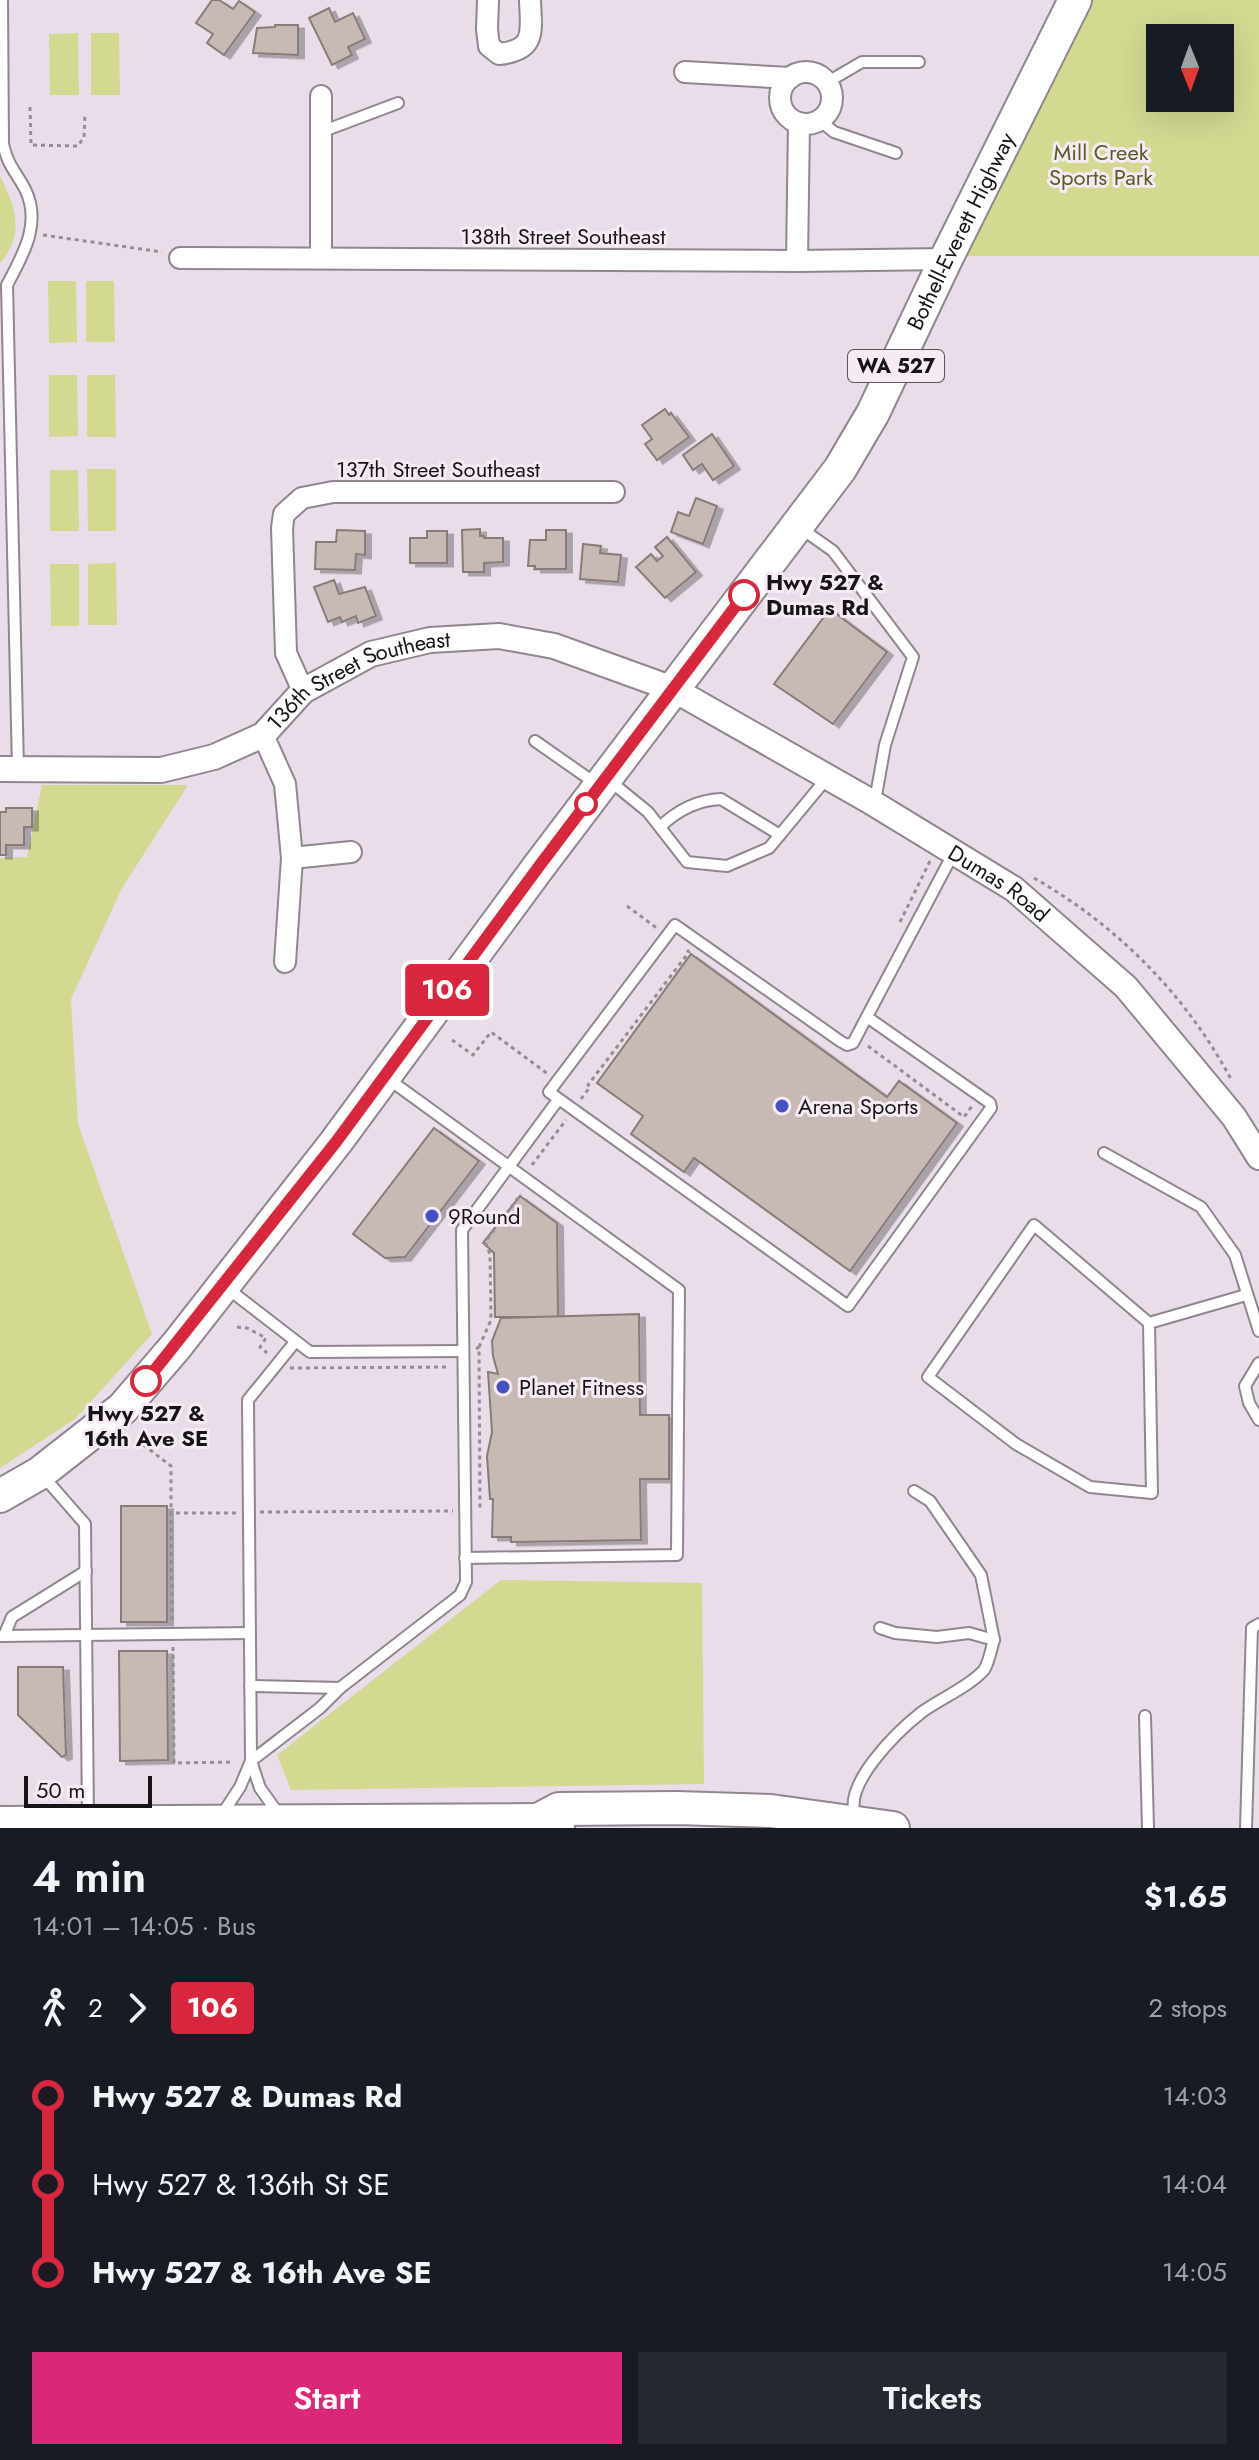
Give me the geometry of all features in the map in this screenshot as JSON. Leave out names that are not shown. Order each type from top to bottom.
[{"type":"main road","name":"Bothell-Everett Highway","points":[[0,1496],[40,1473],[123,1408],[224,1286],[336,1142],[383,1075],[840,469],[873,413],[1075,0]]},
{"type":"main road","name":"Bothell-Everett Highway","points":[[0,1520],[15,1510],[40,1473]]},
{"type":"main road","points":[[0,1823],[548,1824],[559,1809],[677,1808],[771,1811],[893,1828]]},
{"type":"main road","points":[[589,1828],[710,1825],[753,1828]]},
{"type":"street","points":[[488,0],[489,46],[499,54],[514,53],[525,47],[531,36],[530,0]]},
{"type":"street","points":[[685,72],[790,78],[807,72],[815,74],[826,83],[831,94],[829,110],[809,121],[786,114],[780,99],[781,91],[790,78]]},
{"type":"street","points":[[321,96],[321,258]]},
{"type":"street","points":[[797,261],[809,121]]},
{"type":"street","name":"138th Street Southeast","points":[[180,258],[946,259]]},
{"type":"street","name":"137th Street Southeast","points":[[303,691],[286,653],[282,528],[284,514],[302,498],[333,492],[614,492]]},
{"type":"street","name":"136th Street Southeast","points":[[9,769],[161,770],[214,757],[263,735],[303,691],[371,654],[430,640],[499,636],[554,646],[673,689]]},
{"type":"street","name":"Dumas Road","points":[[673,689],[828,777],[1014,889],[1126,987],[1234,1117],[1259,1157]]},
{"type":"street","points":[[263,735],[285,784],[292,858],[285,962]]},
{"type":"street","points":[[292,858],[351,852]]},
{"type":"lane","points":[[2,0],[4,165],[26,191],[33,225],[25,252],[7,285],[9,769]]},
{"type":"lane","points":[[826,83],[862,62],[919,62]]},
{"type":"lane","points":[[321,132],[398,103]]},
{"type":"lane","points":[[809,121],[896,153]]},
{"type":"lane","points":[[797,526],[833,551],[913,657],[885,745],[874,804]]},
{"type":"lane","points":[[535,741],[648,812],[687,862],[727,866],[769,848],[828,777]]},
{"type":"lane","points":[[661,826],[673,815],[693,805],[721,799],[780,835]]},
{"type":"lane","points":[[867,1017],[990,1103],[990,1111],[848,1306],[549,1092],[675,925],[840,1041],[847,1045],[853,1043],[954,852]]},
{"type":"lane","points":[[383,1075],[679,1290],[677,1555],[465,1558]]},
{"type":"lane","points":[[204,1824],[240,1787],[251,1761],[460,1595],[466,1582],[462,1230],[558,1100]]},
{"type":"lane","points":[[1104,1153],[1201,1207],[1235,1255],[1259,1331]]},
{"type":"lane","points":[[1034,1225],[1149,1323],[1152,1493],[1090,1487],[1016,1444],[928,1377],[1034,1225]]},
{"type":"lane","points":[[224,1286],[310,1352],[463,1354]]},
{"type":"lane","points":[[1149,1323],[1246,1295]]},
{"type":"lane","points":[[295,1342],[248,1400],[251,1761],[260,1788],[297,1823]]},
{"type":"lane","points":[[1259,1363],[1245,1386],[1249,1403],[1259,1420]]},
{"type":"lane","points":[[40,1473],[85,1524],[88,1821]]},
{"type":"lane","points":[[859,1822],[853,1812],[856,1789],[871,1763],[921,1713],[985,1669],[994,1640],[981,1575],[930,1501],[914,1491]]},
{"type":"lane","points":[[86,1571],[12,1617],[2,1636],[250,1633]]},
{"type":"lane","points":[[1246,1828],[1252,1628],[1259,1624]]},
{"type":"lane","points":[[880,1628],[895,1633],[937,1637],[969,1633],[994,1640]]},
{"type":"lane","points":[[250,1686],[340,1688]]},
{"type":"lane","points":[[1145,1716],[1148,1828]]},
{"type":"path","points":[[30,107],[31,145],[78,146],[84,137],[85,114]]},
{"type":"path","points":[[30,233],[173,254],[180,258]]},
{"type":"path","points":[[896,930],[930,861]]},
{"type":"path","points":[[523,1178],[590,1087],[588,1085],[691,952],[627,906]]},
{"type":"path","points":[[452,1040],[473,1055],[491,1032],[557,1081]]},
{"type":"path","points":[[858,1036],[964,1117],[980,1096]]},
{"type":"path","points":[[171,1513],[480,1511],[479,1347],[463,1354],[450,1367],[289,1368],[260,1347],[266,1338],[247,1328],[237,1327]]},
{"type":"path","points":[[137,1440],[171,1466],[174,1763],[234,1762],[235,1772]]},
{"type":"green space","name":"Mill Creek Sports Park","points":[[1082,0],[1259,0],[1259,256],[954,256]]},
{"type":"green space","points":[[78,33],[79,95],[50,95],[49,34]]},
{"type":"green space","points":[[91,33],[119,33],[120,95],[91,95]]},
{"type":"green space","points":[[0,176],[14,210],[15,231],[13,242],[0,263]]},
{"type":"green space","points":[[48,281],[76,281],[77,342],[49,343]]},
{"type":"green space","points":[[86,281],[114,281],[115,342],[86,342]]},
{"type":"green space","points":[[49,375],[77,375],[78,436],[49,437]]},
{"type":"green space","points":[[87,375],[115,375],[116,437],[87,437]]},
{"type":"green space","points":[[87,469],[116,469],[116,531],[88,531]]},
{"type":"green space","points":[[50,470],[78,470],[79,531],[50,531]]},
{"type":"green space","points":[[116,563],[117,625],[88,625],[88,564]]},
{"type":"green space","points":[[50,564],[79,564],[79,626],[51,626]]},
{"type":"green space","points":[[42,785],[188,785],[122,888],[71,999],[78,1124],[152,1334],[75,1419],[0,1468],[0,858],[27,857]]},
{"type":"green space","points":[[501,1580],[702,1583],[704,1784],[291,1790],[277,1755]]},
{"type":"building","points":[[212,0],[219,0],[233,9],[239,1],[255,12],[224,55],[207,43],[213,34],[196,23]]},
{"type":"building","points":[[329,8],[335,22],[353,13],[365,39],[348,47],[352,55],[332,65],[309,18]]},
{"type":"building","points":[[298,25],[298,55],[253,53],[257,28]]},
{"type":"building","points":[[665,409],[689,437],[657,460],[645,444],[652,439],[642,425]]},
{"type":"building","points":[[712,434],[734,466],[713,480],[702,464],[693,470],[683,455]]},
{"type":"building","points":[[696,498],[717,506],[703,544],[671,532],[678,512],[689,516]]},
{"type":"building","points":[[480,529],[480,536],[484,538],[503,538],[503,562],[484,563],[484,572],[463,572],[462,530]]},
{"type":"building","points":[[337,530],[365,531],[365,555],[356,554],[355,570],[315,569],[316,542],[336,542]]},
{"type":"building","points":[[546,530],[566,530],[566,569],[535,569],[535,566],[528,566],[530,540],[546,540]]},
{"type":"building","points":[[427,531],[447,531],[447,563],[410,563],[410,538],[427,538]]},
{"type":"building","points":[[667,537],[696,572],[665,598],[636,567],[651,554],[657,561],[663,556],[655,547]]},
{"type":"building","points":[[583,544],[601,546],[600,553],[621,555],[618,582],[580,579]]},
{"type":"building","points":[[334,580],[339,594],[365,587],[376,616],[358,623],[356,616],[342,622],[340,617],[328,622],[314,587]]},
{"type":"building","points":[[830,609],[887,652],[833,724],[774,684]]},
{"type":"building","points":[[6,808],[32,808],[32,827],[24,827],[24,845],[6,845],[6,855],[0,855],[0,812],[6,812]]},
{"type":"building","name":"Arena Sports","points":[[691,954],[887,1097],[899,1081],[957,1123],[850,1271],[694,1158],[684,1172],[631,1134],[643,1116],[597,1083]]},
{"type":"building","points":[[434,1128],[479,1161],[405,1257],[385,1258],[353,1234]]},
{"type":"building","points":[[520,1196],[557,1223],[558,1317],[495,1317],[494,1253],[483,1243]]},
{"type":"building","points":[[639,1314],[640,1415],[669,1415],[669,1479],[640,1479],[641,1540],[511,1542],[511,1537],[492,1537],[493,1499],[490,1499],[487,1456],[492,1432],[488,1372],[498,1374],[492,1341],[501,1318]]},
{"type":"building","points":[[121,1506],[167,1506],[167,1622],[121,1622]]},
{"type":"building","points":[[119,1651],[167,1651],[168,1760],[120,1761]]},
{"type":"building","points":[[18,1667],[63,1667],[66,1755],[62,1757],[18,1715]]},
{"type":"bus line","name":"106","points":[[146,1381],[336,1142],[744,595]]},
{"type":"place","name":"Hwy 527 & Dumas Rd","points":[[744,595]]},
{"type":"place","name":"Arena Sports","points":[[782,1106]]},
{"type":"place","name":"9Round","points":[[432,1216]]},
{"type":"place","name":"Hwy 527 & 16th Ave SE","points":[[146,1381]]},
{"type":"place","name":"Planet Fitness","points":[[503,1387]]}]
